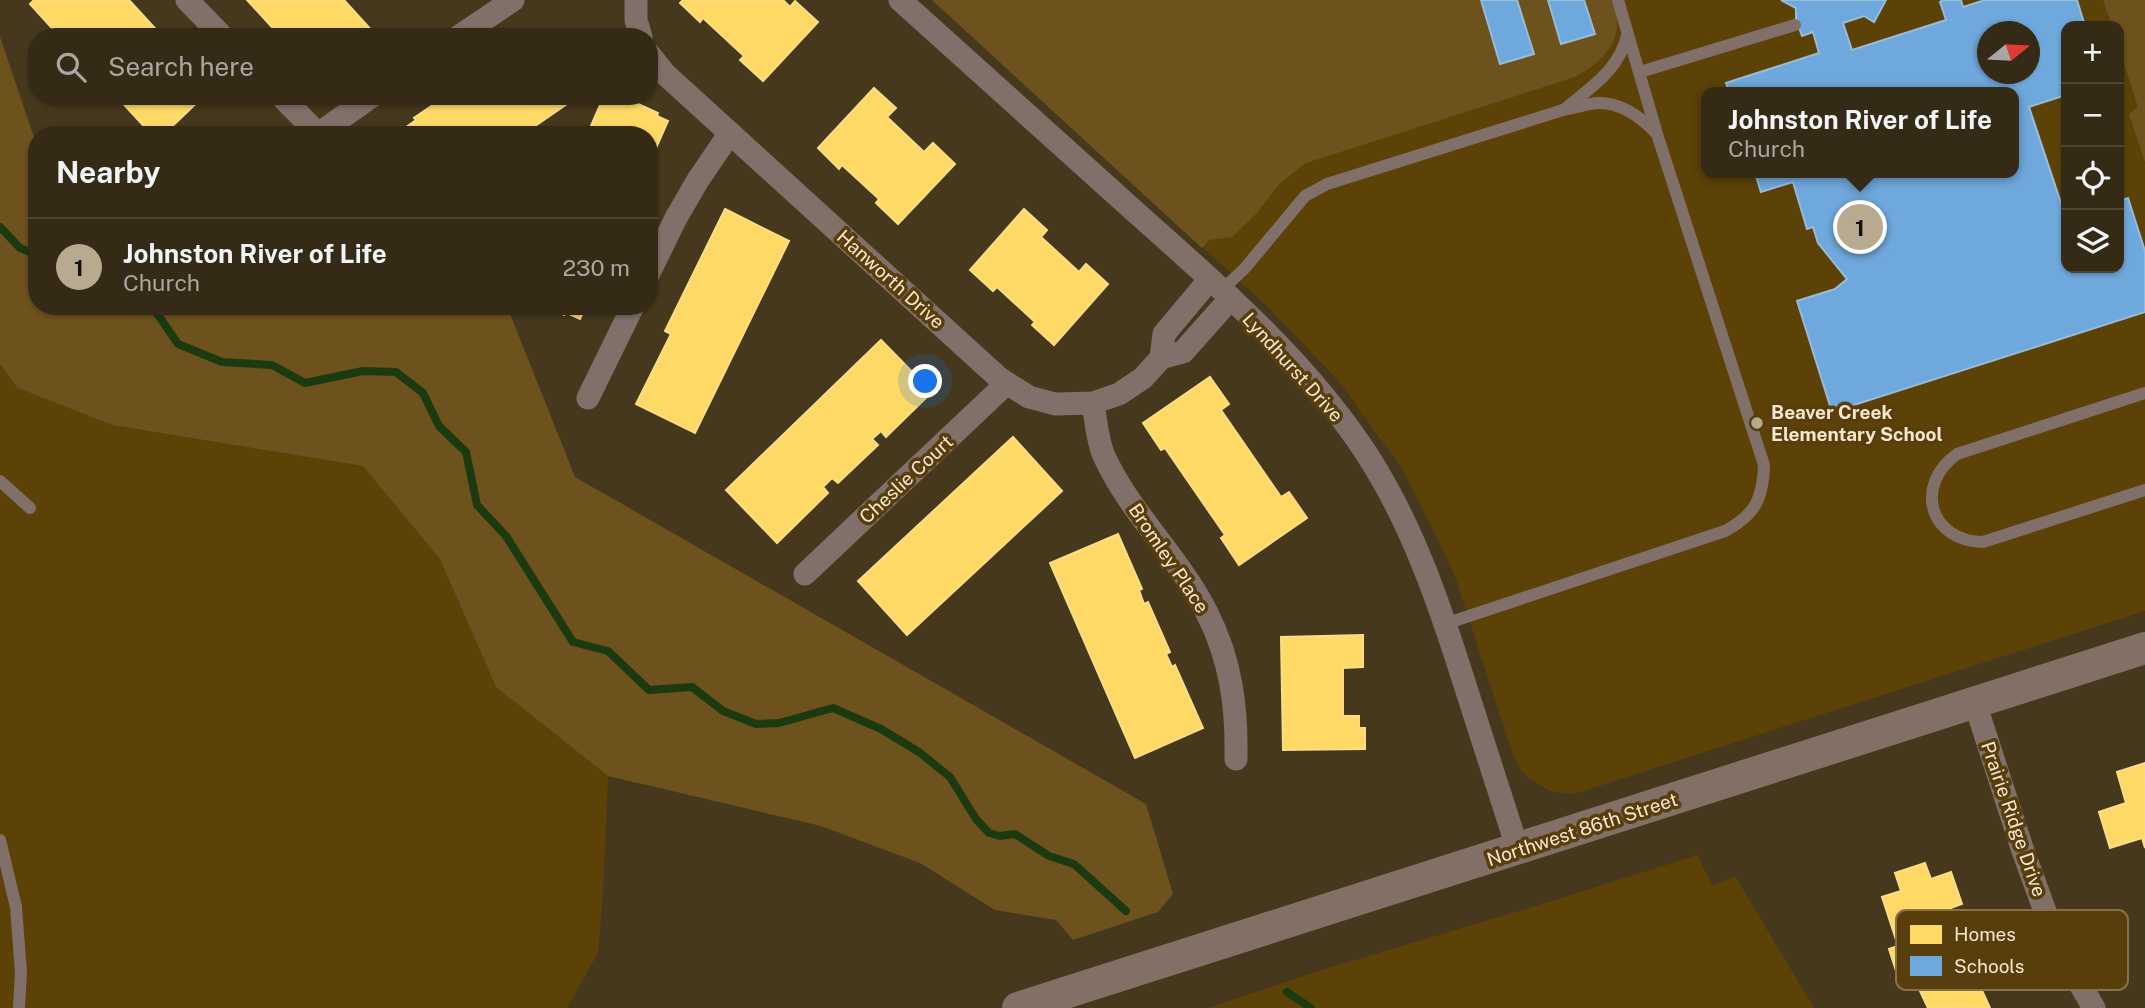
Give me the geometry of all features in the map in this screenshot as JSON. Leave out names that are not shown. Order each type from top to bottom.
[{"type":"main road","name":"Northwest 86th Street","points":[[1018,1008],[2145,649]]},
{"type":"street","points":[[187,0],[214,28]]},
{"type":"street","points":[[471,28],[513,0]]},
{"type":"street","points":[[636,0],[638,28]]},
{"type":"street","name":"Lyndhurst Drive","points":[[900,0],[1221,289],[1288,355],[1327,401],[1367,456],[1399,512],[1428,579],[1518,850]]},
{"type":"street","name":"Hanworth Drive","points":[[658,65],[1006,384],[1029,397],[1055,404],[1081,405],[1119,394],[1143,378],[1161,358],[1164,334],[1221,289]]},
{"type":"street","points":[[290,105],[309,126]]},
{"type":"street","points":[[330,126],[360,105]]},
{"type":"street","points":[[658,255],[698,180],[730,133]]},
{"type":"street","points":[[589,398],[629,315]]},
{"type":"street","name":"Cheslie Court","points":[[805,574],[1006,384]]},
{"type":"street","name":"Bromley Place","points":[[1093,403],[1103,454],[1124,490],[1207,612],[1223,648],[1233,687],[1237,727],[1236,759]]},
{"type":"street","name":"Prairie Ridge Drive","points":[[1976,703],[2022,848],[2045,910]]},
{"type":"street","name":"Prairie Ridge Drive","points":[[2084,990],[2094,1008]]},
{"type":"lane","points":[[1445,624],[1725,531],[1741,523],[1755,509],[1763,486],[1764,465],[1657,134],[1618,0]]},
{"type":"lane","points":[[1640,72],[1795,24]]},
{"type":"lane","points":[[1563,110],[1616,63],[1624,49],[1628,31]]},
{"type":"lane","points":[[1221,289],[1245,268],[1305,196],[1327,184],[1563,110],[1598,103],[1630,112],[1646,122],[1657,134]]},
{"type":"lane","points":[[2145,393],[1957,454],[1945,463],[1937,474],[1932,488],[1932,502],[1936,516],[1950,532],[1969,541],[1983,542],[2145,490]]},
{"type":"lane","points":[[0,481],[30,508]]},
{"type":"lane","points":[[0,840],[16,906],[21,973],[19,1008]]},
{"type":"shaded area","name":"Beaver Creek Elementary School","points":[[932,0],[2145,0],[2145,611],[1574,794],[1550,791],[1527,777],[1519,767],[1455,576],[1401,467],[1337,379],[1267,306]]},
{"type":"shaded area","points":[[932,0],[1613,0],[1617,26],[1615,37],[1603,56],[1572,78],[1306,163],[1280,183],[1255,215],[1232,237],[1209,240],[1202,248]]},
{"type":"shaded area","points":[[2103,0],[2145,0],[2145,162],[2129,114],[2138,107],[2124,64],[2124,21],[2110,21]]},
{"type":"shaded area","points":[[0,37],[30,126],[28,126],[28,315],[510,315],[575,477],[1146,804],[1173,894],[1158,912],[1073,940],[1056,920],[995,910],[920,863],[821,826],[608,776],[496,687],[440,559],[363,466],[112,425],[18,388],[0,364]]},
{"type":"shaded area","points":[[0,364],[19,388],[112,425],[363,466],[440,558],[496,687],[608,776],[598,953],[567,1008],[0,1008]]},
{"type":"shaded area","points":[[1697,855],[1713,886],[1735,876],[1814,1008],[1208,1008],[1315,972]]},
{"type":"building: Homes","points":[[34,0],[129,0],[155,28],[52,28],[30,4]]},
{"type":"building: Homes","points":[[247,0],[344,0],[369,28],[273,28]]},
{"type":"building: Homes","points":[[683,0],[783,0],[790,7],[795,1],[818,22],[763,81],[740,60],[744,56],[703,18],[700,22],[680,3]]},
{"type":"building: Homes","points":[[874,88],[896,108],[887,117],[924,152],[933,143],[955,164],[898,224],[876,203],[879,199],[842,165],[839,169],[818,148]]},
{"type":"building: Homes","points":[[124,105],[195,105],[172,126],[144,126]]},
{"type":"building: Homes","points":[[433,105],[566,105],[535,126],[408,126],[416,120],[414,118]]},
{"type":"building: Homes","points":[[600,105],[641,105],[668,121],[658,144],[658,126],[591,126]]},
{"type":"building: Homes","points":[[725,209],[789,241],[695,433],[636,404],[671,334],[665,331]]},
{"type":"building: Homes","points":[[1024,209],[1047,230],[1041,237],[1079,272],[1086,264],[1108,284],[1054,345],[1032,325],[1035,322],[997,287],[993,291],[970,270]]},
{"type":"building: Homes","points":[[881,340],[932,392],[886,437],[881,431],[872,439],[878,445],[838,483],[832,478],[823,487],[828,493],[777,543],[726,490]]},
{"type":"building: Homes","points":[[1210,377],[1229,404],[1221,410],[1281,497],[1289,492],[1307,518],[1239,565],[1221,538],[1225,535],[1165,448],[1161,450],[1143,423]]},
{"type":"building: Homes","points":[[1013,437],[1062,491],[907,635],[858,581]]},
{"type":"building: Homes","points":[[1118,534],[1142,589],[1139,590],[1144,604],[1148,602],[1170,652],[1166,654],[1172,667],[1175,665],[1203,728],[1135,758],[1050,563]]},
{"type":"building: Homes","points":[[1363,635],[1363,667],[1343,668],[1343,716],[1359,716],[1359,728],[1365,728],[1365,749],[1283,750],[1281,637]]},
{"type":"building: Homes","points":[[2145,763],[2145,848],[2142,838],[2110,848],[2099,812],[2126,803],[2117,772]]},
{"type":"building: Homes","points":[[1925,863],[1931,879],[1951,872],[1962,904],[1948,910],[1896,910],[1896,940],[1882,897],[1901,891],[1895,873]]},
{"type":"building: Homes","points":[[1896,947],[1896,971],[1889,949]]},
{"type":"building: Homes","points":[[1919,990],[1982,990],[1990,1008],[1928,1008]]},
{"type":"building: Schools","points":[[1481,0],[1517,0],[1534,54],[1500,64]]},
{"type":"building: Schools","points":[[1548,0],[1584,0],[1595,34],[1561,44]]},
{"type":"building: Schools","name":"Beaver Creek Elementary School","points":[[1781,0],[1886,0],[1874,22],[1864,16],[1843,23],[1852,50],[1946,20],[1940,2],[1943,0],[1961,0],[1963,7],[1985,0],[2077,0],[2083,21],[2061,21],[2061,97],[2029,107],[2061,203],[2061,273],[2124,273],[2124,199],[2128,198],[2145,251],[2145,312],[1832,412],[1797,301],[1835,289],[1847,279],[1818,243],[1813,227],[1807,229],[1793,182],[1761,192],[1757,178],[2019,178],[2019,87],[1727,87],[1726,83],[1819,53],[1813,32],[1802,36],[1796,19],[1796,8]]},
{"type":"waterway","points":[[0,227],[20,248],[28,251]]},
{"type":"waterway","points":[[158,315],[178,344],[222,362],[272,365],[305,383],[363,371],[396,372],[423,393],[439,426],[466,452],[477,505],[506,536],[573,642],[608,651],[649,690],[692,687],[723,711],[756,724],[779,723],[833,708],[881,729],[919,752],[950,777],[976,819],[989,833],[1000,836],[1015,834],[1049,856],[1074,864],[1126,911]]},
{"type":"waterway","points":[[1287,992],[1311,1008]]},
{"type":"place","name":"Johnston River of Life","points":[[1860,227]]},
{"type":"place","name":"Beaver Creek Elementary School","points":[[1757,423]]}]
